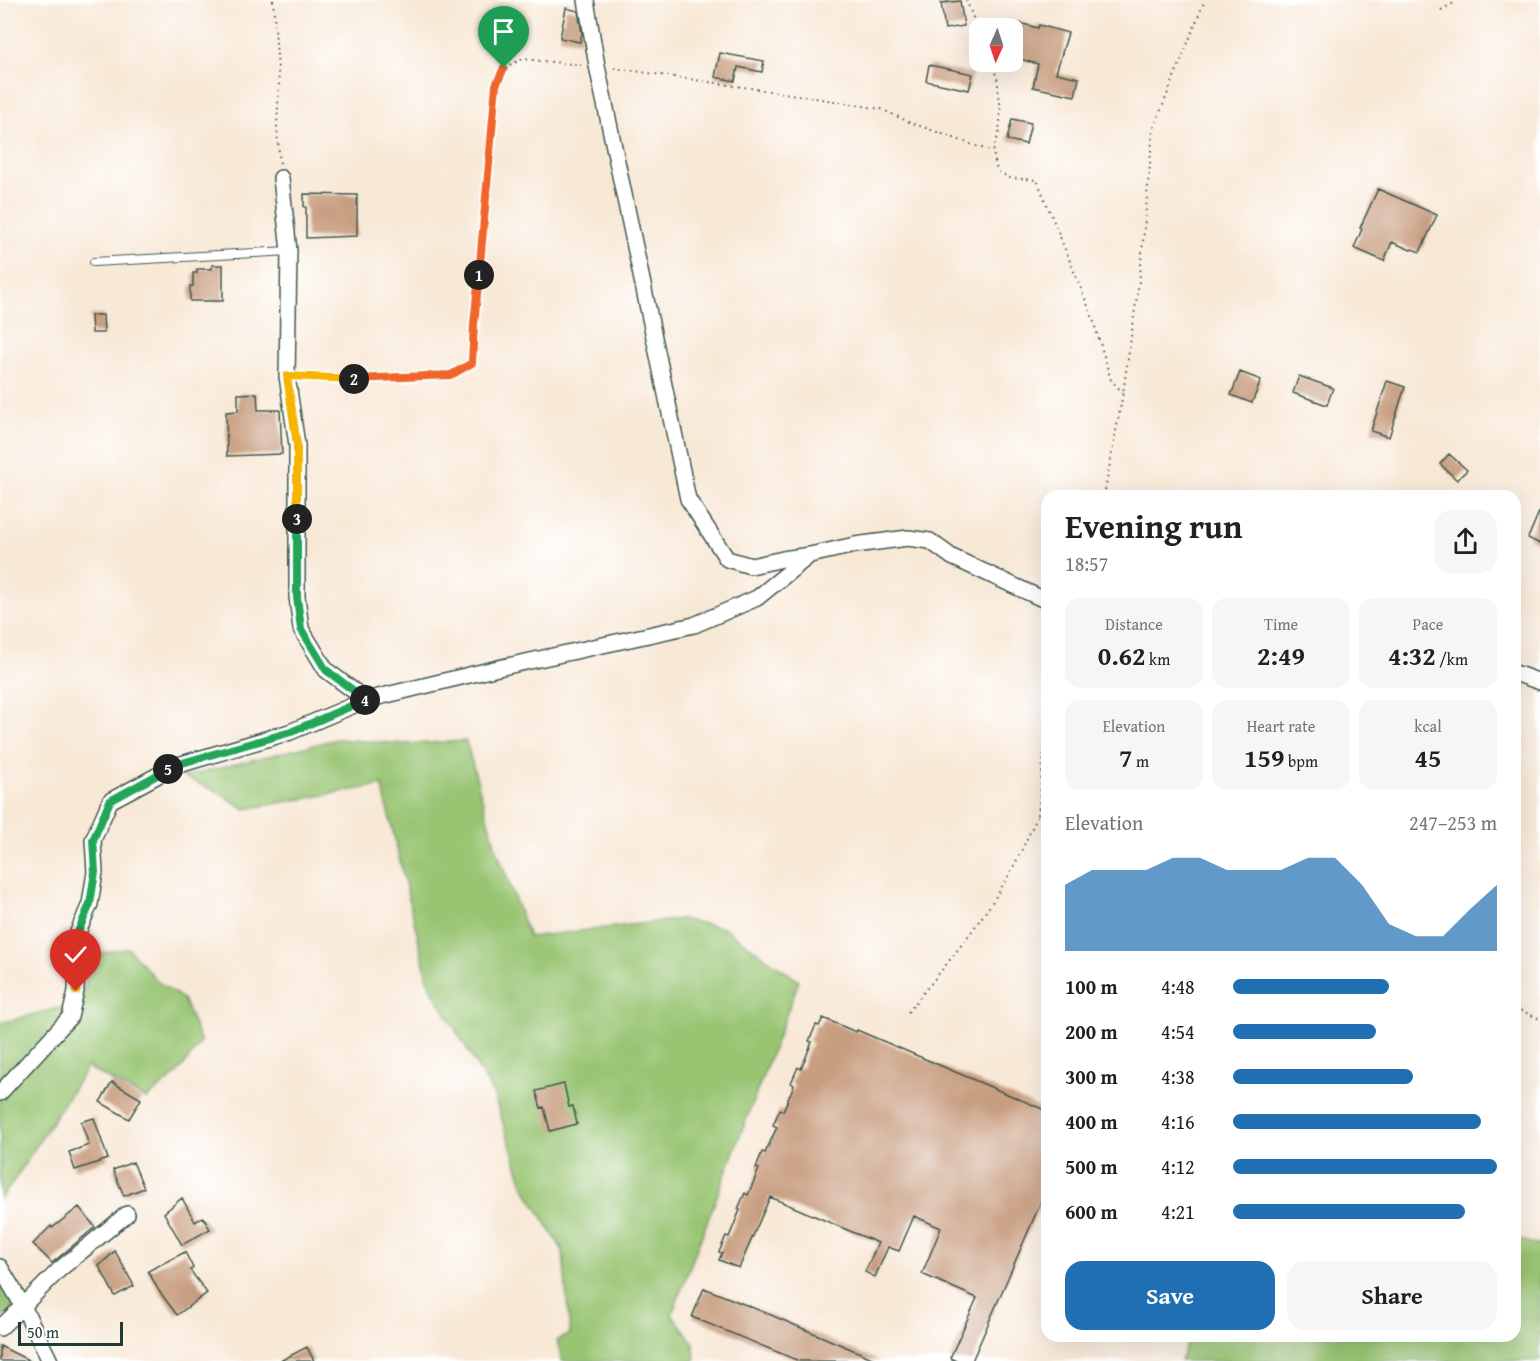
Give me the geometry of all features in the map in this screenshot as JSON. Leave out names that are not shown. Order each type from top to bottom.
[{"type":"street","points":[[586,0],[597,66],[688,499],[727,559],[751,566],[855,545],[908,538],[930,541],[952,557],[1041,598]]},
{"type":"street","points":[[281,178],[289,250],[287,376],[297,445],[297,597],[301,629],[326,670],[366,700]]},
{"type":"street","points":[[0,1093],[70,1017],[76,991],[78,932],[90,904],[95,872],[93,840],[110,801],[175,765],[291,732],[366,700],[694,625],[757,598],[810,555]]},
{"type":"street","points":[[1521,675],[1540,682]]},
{"type":"street","points":[[0,1328],[60,1269],[127,1214]]},
{"type":"street","points":[[0,1267],[23,1306],[50,1361]]},
{"type":"lane","points":[[94,262],[289,250]]},
{"type":"path","points":[[273,0],[279,84],[277,128],[281,178]]},
{"type":"path","points":[[966,0],[973,18]]},
{"type":"path","points":[[1105,490],[1123,393],[1140,275],[1153,130],[1205,0]]},
{"type":"path","points":[[1441,10],[1452,4],[1454,0]]},
{"type":"path","points":[[287,376],[339,379],[451,375],[472,363],[496,85],[504,68],[523,59],[597,66],[881,109],[909,122],[993,152]]},
{"type":"path","points":[[994,72],[1001,112],[999,132],[993,152],[997,171],[1010,178],[1037,180],[1092,316],[1111,380],[1123,393]]},
{"type":"path","points":[[908,1012],[981,917],[1009,874],[1038,815],[1041,783]]},
{"type":"path","points":[[1521,1011],[1540,1019]]},
{"type":"green space","points":[[337,739],[406,744],[466,741],[495,845],[529,937],[681,919],[724,928],[799,981],[672,1314],[694,1344],[695,1361],[562,1361],[557,1340],[570,1334],[563,1251],[524,1187],[493,1093],[429,985],[382,785],[245,809],[216,791],[183,777]]},
{"type":"green space","points":[[128,948],[157,981],[183,999],[201,1042],[177,1074],[146,1099],[87,1067],[0,1199],[0,1023],[74,1004],[86,986],[86,956]]},
{"type":"green space","points":[[1521,1240],[1540,1246],[1540,1361],[1180,1361],[1188,1342],[1521,1342]]},
{"type":"green space","points":[[0,1268],[14,1308],[0,1319]]},
{"type":"building","points":[[960,1],[964,26],[945,29],[941,3]]},
{"type":"building","points":[[566,8],[578,11],[582,34],[580,42],[560,38]]},
{"type":"building","points":[[1023,24],[1038,28],[1039,25],[1068,33],[1056,73],[1079,78],[1075,96],[1033,87],[1038,64],[1023,60]]},
{"type":"building","points":[[720,53],[764,61],[762,72],[738,67],[735,81],[715,77]]},
{"type":"building","points":[[929,65],[973,74],[969,90],[926,81]]},
{"type":"building","points":[[1012,119],[1031,123],[1026,144],[1007,140]]},
{"type":"building","points":[[1378,189],[1437,215],[1420,252],[1392,242],[1384,261],[1354,248],[1362,229],[1360,228]]},
{"type":"building","points":[[304,194],[357,195],[357,236],[306,238]]},
{"type":"building","points":[[212,265],[223,265],[223,301],[190,301],[193,273],[197,273],[197,269],[212,269]]},
{"type":"building","points":[[91,315],[103,315],[104,333],[92,333]]},
{"type":"building","points":[[1240,372],[1261,380],[1252,403],[1231,395]]},
{"type":"building","points":[[1299,376],[1333,388],[1327,405],[1293,393]]},
{"type":"building","points":[[1387,381],[1405,387],[1389,437],[1371,431]]},
{"type":"building","points":[[257,393],[258,410],[280,410],[282,454],[227,456],[226,412],[238,411],[238,394]]},
{"type":"building","points":[[1449,454],[1467,470],[1457,480],[1440,464]]},
{"type":"building","points":[[1540,510],[1540,544],[1528,538]]},
{"type":"building","points":[[823,1018],[856,1032],[857,1030],[1041,1108],[1041,1202],[972,1361],[956,1361],[950,1358],[977,1298],[922,1274],[941,1228],[914,1216],[899,1251],[888,1247],[875,1277],[865,1272],[878,1243],[770,1197],[739,1268],[719,1260],[722,1253],[719,1252],[726,1236],[729,1237],[745,1193],[748,1195],[759,1169],[756,1168],[762,1152],[765,1153],[777,1127],[773,1125],[780,1109],[783,1111],[794,1085],[791,1083],[798,1067],[801,1069],[816,1025],[819,1026]]},
{"type":"building","points":[[112,1082],[141,1099],[129,1119],[100,1102]]},
{"type":"building","points":[[564,1084],[569,1107],[573,1106],[577,1124],[550,1131],[544,1107],[541,1108],[536,1091]]},
{"type":"building","points":[[94,1118],[108,1159],[75,1170],[69,1152],[89,1145],[81,1122]]},
{"type":"building","points":[[133,1162],[144,1188],[124,1196],[113,1170]]},
{"type":"building","points":[[182,1198],[195,1222],[203,1217],[210,1229],[182,1245],[164,1213]]},
{"type":"building","points":[[79,1207],[95,1227],[52,1263],[33,1244],[51,1226],[52,1228]]},
{"type":"building","points":[[115,1251],[134,1286],[115,1296],[99,1266]]},
{"type":"building","points":[[185,1252],[193,1268],[190,1270],[207,1293],[177,1315],[159,1291],[148,1271]]},
{"type":"building","points":[[704,1288],[879,1361],[799,1361],[692,1317]]},
{"type":"building","points":[[0,1346],[30,1361],[0,1361]]},
{"type":"building","points":[[307,1347],[314,1361],[280,1361]]},
{"type":"route","points":[[76,991],[78,932],[90,904],[95,872],[93,840],[110,801],[175,765],[291,732],[366,700],[326,670],[301,629],[297,597],[297,445],[287,376],[339,379],[451,375],[472,363],[496,85],[504,68]]}]
